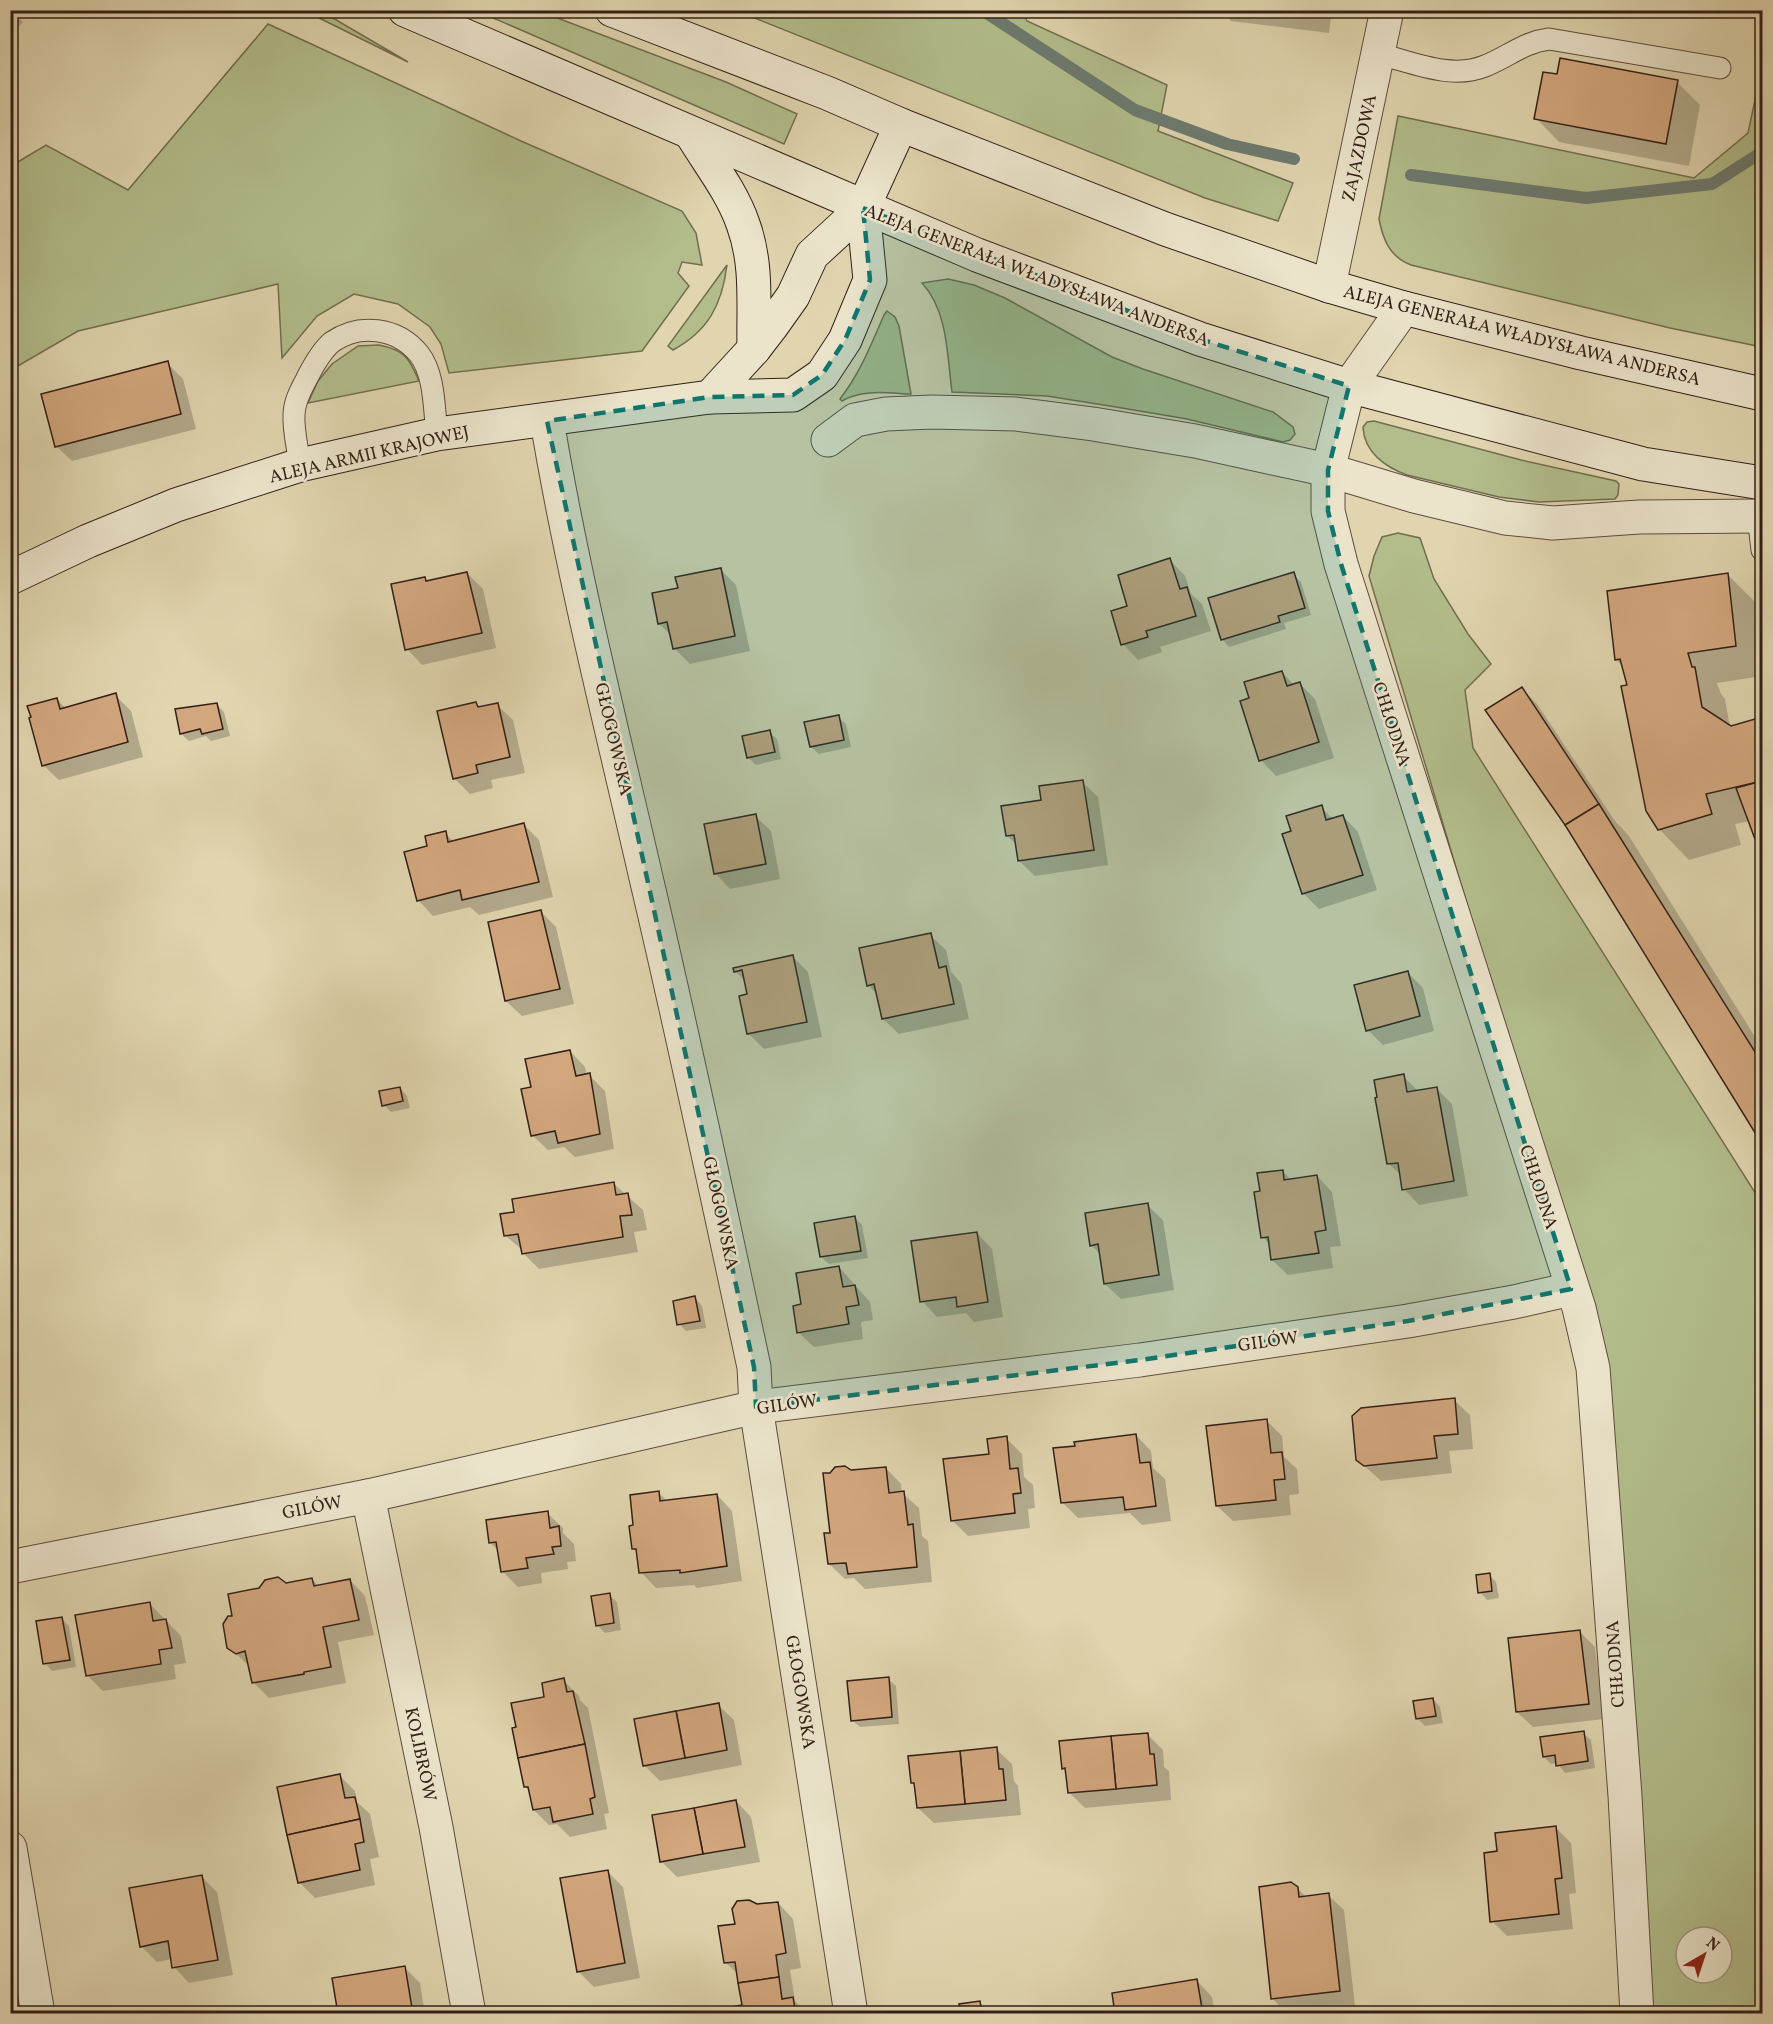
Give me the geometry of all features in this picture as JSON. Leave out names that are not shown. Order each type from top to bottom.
[{"type":"street","name":"ALEJA GENERAŁA WŁADYSŁAWA ANDERSA","points":[[405,10],[863,208],[1027,275],[1189,335],[1349,386],[1643,464],[1762,483]]},
{"type":"street","name":"ALEJA GENERAŁA WŁADYSŁAWA ANDERSA","points":[[612,10],[827,93],[901,125],[1165,229],[1329,286],[1404,308],[1581,353],[1762,394]]},
{"type":"street","name":"ZAJAZDOWA","points":[[1329,286],[1387,10]]},
{"type":"street","points":[[710,397],[754,349],[792,296],[812,255],[863,208],[901,125]]},
{"type":"street","points":[[692,135],[728,193],[743,223],[753,265],[754,349]]},
{"type":"street","name":"ALEJA ARMII KRAJOWEJ","points":[[10,578],[88,541],[176,505],[300,465],[437,434],[547,421],[710,397],[793,395],[822,375],[845,340],[870,280],[863,208]]},
{"type":"street","points":[[1349,386],[1404,308]]},
{"type":"street","name":"CHŁODNA","points":[[1349,386],[1328,470],[1328,511],[1341,564],[1571,1289],[1579,1308],[1593,1368],[1624,1786],[1637,2013]]},
{"type":"street","points":[[828,440],[855,420],[886,414],[932,412],[1016,414],[1195,441],[1328,470],[1414,496],[1515,519],[1553,523],[1639,517],[1760,516]]},
{"type":"street","name":"GŁOGOWSKA","points":[[547,421],[587,622],[674,998],[752,1355],[756,1407],[851,2013]]},
{"type":"street","name":"GILÓW","points":[[10,1567],[368,1496],[756,1407],[1140,1360],[1408,1321],[1571,1289]]},
{"type":"street","name":"KOLIBRÓW","points":[[368,1496],[436,1827],[469,2013]]},
{"type":"street","points":[[10,1848],[38,2013]]},
{"type":"lane","points":[[1379,54],[1453,72],[1483,67],[1533,41],[1549,39],[1720,68]]},
{"type":"lane","points":[[300,465],[294,414],[298,395],[313,366],[331,343],[354,331],[381,330],[400,338],[419,354],[429,374],[437,434]]},
{"type":"lane","points":[[1760,516],[1762,550]]},
{"type":"highlighted area","points":[[863,208],[1200,339],[1349,386],[1328,470],[1328,511],[1341,564],[1571,1289],[1408,1321],[1140,1360],[756,1407],[754,1367],[547,421],[710,397],[793,395],[822,375],[845,340],[870,280]]},
{"type":"green space","points":[[305,11],[321,11],[408,62]]},
{"type":"green space","points":[[477,11],[539,11],[726,82],[797,114],[784,144]]},
{"type":"green space","points":[[737,11],[1022,11],[1027,21],[1167,85],[1158,131],[1293,183],[1278,221],[1205,198]]},
{"type":"green space","points":[[268,24],[521,141],[682,211],[696,233],[702,265],[682,262],[678,273],[689,286],[642,351],[449,373],[441,344],[430,327],[398,304],[354,294],[317,316],[282,358],[278,284],[78,331],[11,370],[11,166],[46,145],[128,190]]},
{"type":"green space","points":[[1762,67],[1762,347],[1670,328],[1411,265],[1398,257],[1385,241],[1379,219],[1398,116],[1694,178],[1748,133]]},
{"type":"green space","points":[[727,265],[721,292],[711,315],[696,334],[673,350],[668,346]]},
{"type":"green space","points":[[948,279],[974,285],[1005,298],[1112,357],[1273,412],[1293,427],[1295,434],[1290,440],[1283,442],[1187,419],[1047,396],[952,392],[942,320],[931,294],[922,283]]},
{"type":"green space","points":[[887,311],[895,317],[899,326],[911,394],[866,393],[842,401],[840,399],[859,369]]},
{"type":"green space","points":[[379,345],[394,349],[405,356],[419,381],[308,403],[318,381],[332,364],[358,346]]},
{"type":"green space","points":[[1374,421],[1521,460],[1616,481],[1619,484],[1618,495],[1615,499],[1539,502],[1499,497],[1407,475],[1384,463],[1367,444],[1363,427],[1367,422]]},
{"type":"green space","points":[[1398,533],[1420,538],[1434,579],[1468,634],[1491,664],[1465,690],[1473,748],[1756,1194],[1762,1209],[1762,2013],[1648,2013],[1613,1503],[1495,998],[1369,576],[1382,537]]},
{"type":"building","points":[[1560,58],[1678,80],[1666,144],[1534,119],[1543,72],[1557,74]]},
{"type":"building","points":[[168,361],[181,414],[55,447],[41,394]]},
{"type":"building","points":[[1170,558],[1180,589],[1187,587],[1196,616],[1146,631],[1148,637],[1121,645],[1111,611],[1127,606],[1118,575]]},
{"type":"building","points":[[721,568],[735,636],[673,649],[667,622],[658,624],[652,593],[678,588],[675,577]]},
{"type":"building","points":[[467,572],[482,633],[405,650],[391,584],[425,577],[426,581]]},
{"type":"building","points":[[1294,572],[1305,608],[1278,616],[1280,622],[1221,640],[1208,598]]},
{"type":"building","points":[[1728,573],[1736,646],[1688,653],[1692,667],[1695,667],[1702,707],[1731,726],[1762,717],[1762,781],[1706,794],[1712,814],[1658,830],[1646,811],[1621,686],[1627,685],[1620,659],[1615,660],[1607,591]]},
{"type":"building","points":[[1282,671],[1287,686],[1300,682],[1319,742],[1259,761],[1240,701],[1249,698],[1244,682]]},
{"type":"building","points":[[1522,687],[1599,804],[1565,825],[1485,710]]},
{"type":"building","points":[[116,693],[128,742],[42,766],[27,706],[57,698],[60,709]]},
{"type":"building","points":[[476,702],[478,707],[498,703],[510,757],[476,765],[478,773],[453,779],[437,711]]},
{"type":"building","points":[[217,703],[223,729],[202,734],[200,729],[180,734],[175,709]]},
{"type":"building","points":[[839,715],[844,740],[810,747],[804,722]]},
{"type":"building","points":[[770,730],[775,752],[747,758],[742,736]]},
{"type":"building","points":[[1083,780],[1094,850],[1018,861],[1014,835],[1006,836],[1001,806],[1041,800],[1039,786]]},
{"type":"building","points":[[1762,781],[1762,858],[1736,788]]},
{"type":"building","points":[[1599,804],[1762,1063],[1762,1144],[1565,825]]},
{"type":"building","points":[[1322,805],[1326,820],[1343,815],[1363,875],[1302,894],[1282,834],[1291,831],[1286,816]]},
{"type":"building","points":[[756,814],[766,864],[714,874],[704,824]]},
{"type":"building","points":[[524,823],[539,882],[462,900],[460,890],[417,901],[404,852],[427,846],[425,836],[446,831],[448,842]]},
{"type":"building","points":[[541,910],[560,989],[505,1001],[488,922]]},
{"type":"building","points":[[931,933],[939,968],[946,966],[954,1004],[882,1019],[874,984],[867,986],[859,948]]},
{"type":"building","points":[[793,955],[807,1022],[747,1034],[739,996],[747,994],[742,970],[734,972],[733,968]]},
{"type":"building","points":[[1408,971],[1420,1016],[1366,1031],[1354,985]]},
{"type":"building","points":[[570,1050],[576,1076],[590,1073],[600,1134],[558,1143],[555,1131],[531,1136],[521,1089],[531,1087],[525,1059]]},
{"type":"building","points":[[1404,1074],[1407,1092],[1437,1087],[1454,1181],[1402,1190],[1398,1163],[1387,1164],[1374,1080]]},
{"type":"building","points":[[400,1087],[403,1101],[382,1106],[379,1091]]},
{"type":"building","points":[[1283,1170],[1284,1180],[1317,1175],[1326,1230],[1315,1232],[1319,1253],[1271,1260],[1268,1237],[1261,1238],[1254,1192],[1260,1191],[1257,1173]]},
{"type":"building","points":[[614,1182],[616,1195],[628,1193],[632,1215],[620,1216],[623,1237],[522,1254],[518,1234],[504,1236],[500,1214],[514,1212],[512,1199]]},
{"type":"building","points":[[1148,1203],[1159,1275],[1104,1284],[1098,1244],[1090,1246],[1085,1213]]},
{"type":"building","points":[[855,1216],[861,1251],[820,1257],[814,1223]]},
{"type":"building","points":[[977,1232],[988,1302],[957,1307],[956,1297],[920,1302],[911,1241]]},
{"type":"building","points":[[839,1266],[843,1287],[855,1285],[859,1305],[846,1307],[849,1324],[797,1333],[793,1306],[801,1304],[796,1273]]},
{"type":"building","points":[[695,1296],[700,1321],[677,1325],[673,1301]]},
{"type":"building","points":[[1455,1398],[1458,1434],[1434,1436],[1437,1458],[1364,1466],[1356,1460],[1352,1416],[1361,1408]]},
{"type":"building","points":[[1267,1419],[1271,1453],[1282,1452],[1285,1479],[1274,1480],[1276,1500],[1216,1506],[1206,1426]]},
{"type":"building","points":[[1136,1434],[1140,1463],[1150,1462],[1156,1506],[1125,1510],[1123,1497],[1061,1503],[1053,1448],[1075,1446],[1074,1442]]},
{"type":"building","points":[[1007,1436],[1010,1469],[1018,1468],[1021,1493],[1013,1494],[1015,1513],[951,1521],[943,1459],[989,1454],[987,1439]]},
{"type":"building","points":[[845,1466],[851,1470],[886,1467],[889,1493],[904,1491],[908,1525],[913,1524],[917,1567],[848,1574],[846,1563],[828,1564],[824,1533],[830,1533],[823,1473],[830,1473],[835,1467]]},
{"type":"building","points":[[659,1491],[660,1501],[717,1494],[727,1566],[680,1573],[680,1570],[639,1573],[636,1549],[632,1549],[629,1526],[633,1525],[630,1495]]},
{"type":"building","points":[[548,1511],[550,1528],[559,1526],[561,1546],[552,1547],[554,1554],[526,1558],[528,1568],[501,1572],[496,1542],[489,1543],[486,1520]]},
{"type":"building","points":[[1490,1573],[1492,1591],[1478,1593],[1476,1575]]},
{"type":"building","points":[[278,1577],[286,1583],[312,1578],[314,1586],[350,1579],[359,1620],[323,1627],[331,1667],[252,1683],[245,1651],[236,1654],[227,1648],[223,1624],[228,1616],[232,1616],[228,1594],[259,1588],[265,1580]]},
{"type":"building","points":[[610,1593],[614,1623],[596,1626],[591,1596]]},
{"type":"building","points":[[150,1602],[153,1621],[166,1619],[172,1648],[159,1650],[161,1664],[86,1676],[75,1615]]},
{"type":"building","points":[[62,1617],[70,1660],[43,1664],[36,1621]]},
{"type":"building","points":[[1580,1630],[1589,1704],[1516,1712],[1508,1638]]},
{"type":"building","points":[[889,1677],[892,1717],[851,1721],[847,1681]]},
{"type":"building","points":[[564,1678],[567,1692],[573,1691],[585,1744],[518,1758],[512,1728],[516,1727],[511,1703],[544,1697],[542,1683]]},
{"type":"building","points":[[1433,1698],[1436,1716],[1416,1719],[1413,1701]]},
{"type":"building","points":[[719,1703],[727,1750],[685,1758],[676,1711]]},
{"type":"building","points":[[676,1711],[685,1758],[643,1766],[634,1719]]},
{"type":"building","points":[[1584,1731],[1588,1761],[1556,1766],[1555,1755],[1543,1757],[1540,1737]]},
{"type":"building","points":[[1148,1733],[1150,1754],[1154,1754],[1157,1785],[1116,1789],[1111,1736]]},
{"type":"building","points":[[1111,1736],[1116,1789],[1068,1793],[1065,1768],[1062,1769],[1059,1741]]},
{"type":"building","points":[[585,1744],[595,1797],[590,1799],[593,1814],[553,1822],[550,1807],[533,1810],[528,1787],[524,1787],[518,1758]]},
{"type":"building","points":[[997,1747],[999,1769],[1003,1769],[1006,1800],[965,1804],[960,1751]]},
{"type":"building","points":[[960,1751],[965,1804],[917,1808],[908,1756]]},
{"type":"building","points":[[340,1774],[345,1798],[355,1797],[360,1819],[287,1835],[277,1787]]},
{"type":"building","points":[[736,1800],[745,1847],[703,1854],[694,1808]]},
{"type":"building","points":[[694,1808],[703,1854],[660,1862],[652,1815]]},
{"type":"building","points":[[360,1819],[364,1842],[355,1844],[360,1870],[298,1883],[287,1835]]},
{"type":"building","points":[[1556,1826],[1562,1878],[1555,1879],[1559,1914],[1490,1922],[1484,1853],[1497,1851],[1495,1833]]},
{"type":"building","points":[[608,1870],[625,1963],[577,1972],[560,1878]]},
{"type":"building","points":[[202,1875],[218,1960],[172,1968],[168,1941],[140,1947],[129,1888]]},
{"type":"building","points":[[1291,1882],[1298,1887],[1299,1897],[1329,1893],[1340,1991],[1271,1999],[1259,1887]]},
{"type":"building","points":[[749,1900],[757,1904],[778,1902],[786,1953],[776,1955],[779,1977],[738,1983],[735,1962],[724,1963],[718,1926],[735,1924],[732,1909],[737,1901]]},
{"type":"building","points":[[405,1966],[413,2014],[338,2014],[332,1978]]},
{"type":"building","points":[[779,1977],[782,1999],[793,1997],[796,2014],[732,2014],[731,2007],[742,2005],[738,1983]]},
{"type":"building","points":[[1197,1979],[1203,2014],[1115,2014],[1112,1993]]},
{"type":"building","points":[[980,2001],[982,2014],[961,2014],[959,2004]]},
{"type":"waterway","points":[[982,10],[1135,110],[1227,144],[1294,159]]},
{"type":"waterway","points":[[1411,175],[1586,198],[1712,184],[1762,152]]}]
